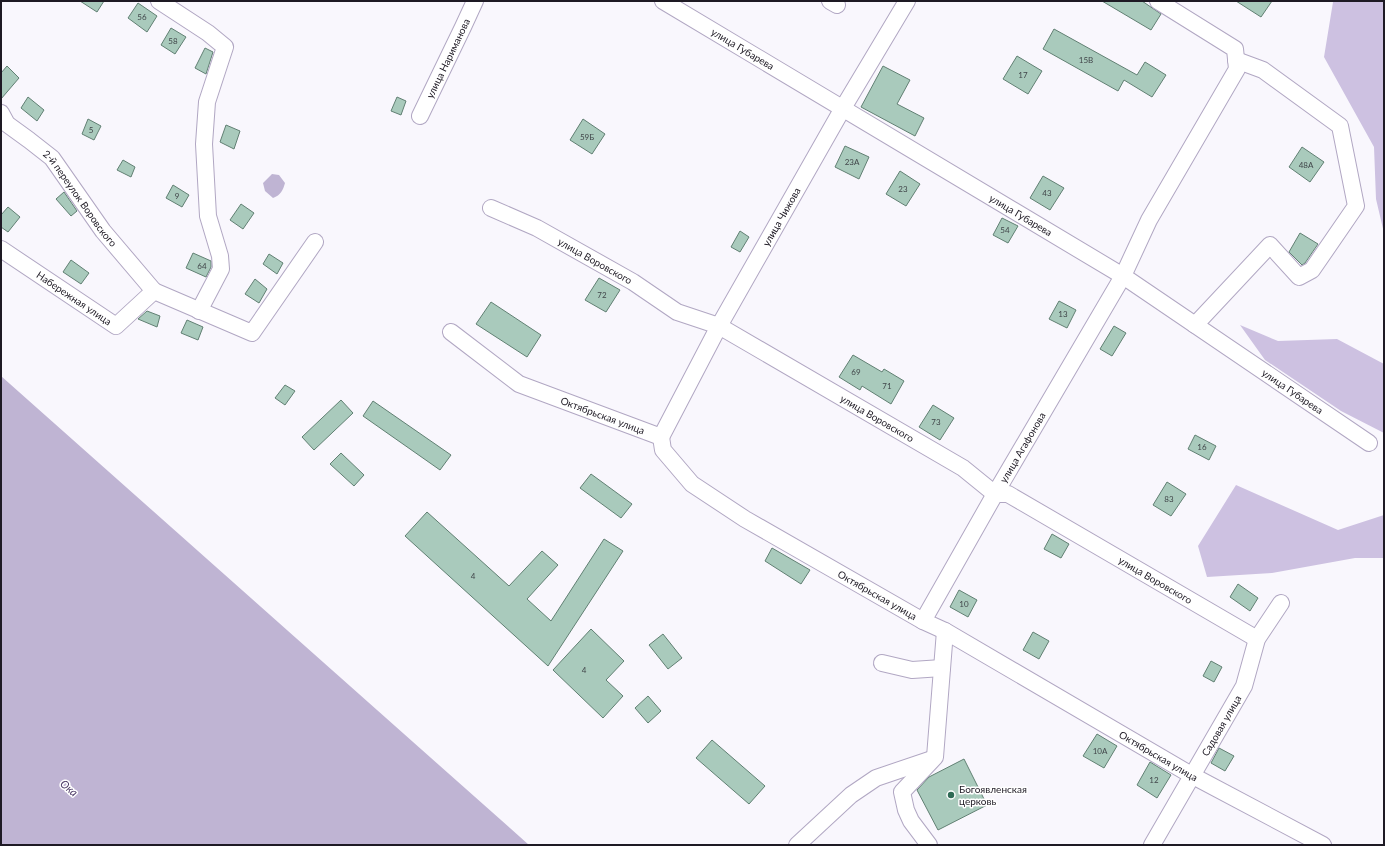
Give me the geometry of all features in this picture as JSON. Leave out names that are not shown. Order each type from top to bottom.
[{"type":"street","points":[[159,1],[208,33],[225,47],[207,102],[204,144],[208,216],[220,256],[221,269],[199,311]]},
{"type":"street","name":"улица Нариманова","points":[[420,116],[474,1]]},
{"type":"street","name":"улица Губарева","points":[[663,1],[1123,276],[1369,443]]},
{"type":"street","name":"улица Чижова","points":[[662,436],[719,326],[843,108],[907,1]]},
{"type":"street","points":[[1158,1],[1235,49],[1236,60],[1262,70],[1340,126],[1356,206],[1312,270],[1299,277],[1270,246],[1196,325]]},
{"type":"street","name":"улица Агафонова","points":[[923,621],[995,494],[1123,276],[1150,220],[1237,70],[1236,60]]},
{"type":"street","name":"2-й переулок Воровского","points":[[1,113],[7,124],[52,158],[103,231],[154,291]]},
{"type":"street","name":"улица Воровского","points":[[490,208],[544,232],[633,282],[677,312],[719,326],[963,468],[995,494],[1008,494],[1257,639]]},
{"type":"street","points":[[154,291],[252,333],[315,242]]},
{"type":"street","name":"Набережная улица","points":[[1,249],[116,326],[154,291]]},
{"type":"street","name":"Октябрьская улица","points":[[451,332],[519,384],[662,436],[663,450],[692,484],[745,519],[923,621],[945,631],[1193,776],[1323,845]]},
{"type":"street","name":"Садовая улица","points":[[1152,845],[1244,686],[1257,639],[1281,603]]},
{"type":"street","points":[[929,845],[911,821],[906,810],[902,792],[935,757],[945,631]]},
{"type":"street","points":[[882,663],[912,670],[942,668]]},
{"type":"street","points":[[797,845],[851,795],[876,778],[935,757]]},
{"type":"shaded area","points":[[1384,1],[1384,233],[1376,199],[1374,147],[1324,57],[1333,2]]},
{"type":"shaded area","points":[[1240,325],[1278,341],[1337,339],[1384,364],[1384,433],[1341,411],[1265,360]]},
{"type":"shaded area","points":[[1236,485],[1338,530],[1384,515],[1384,558],[1355,558],[1272,573],[1207,577],[1198,546]]},
{"type":"water","points":[[272,174],[279,175],[285,183],[281,192],[273,198],[265,191],[263,183]]},
{"type":"water","name":"Ока","points":[[1,376],[529,845],[1,845]]},
{"type":"building","points":[[80,1],[104,1],[97,12]]},
{"type":"building","points":[[1102,1],[1142,1],[1161,14],[1151,30]]},
{"type":"building","points":[[1236,1],[1272,1],[1261,17]]},
{"type":"building","points":[[138,3],[157,16],[147,32],[128,18]]},
{"type":"building","points":[[171,28],[186,37],[175,54],[161,45]]},
{"type":"building","points":[[1054,29],[1137,75],[1145,62],[1166,75],[1152,97],[1124,80],[1118,91],[1043,49]]},
{"type":"building","points":[[205,48],[213,52],[206,74],[195,68]]},
{"type":"building","points":[[1017,56],[1042,71],[1028,94],[1003,79]]},
{"type":"building","points":[[7,66],[19,78],[1,99],[1,73]]},
{"type":"building","points":[[883,66],[910,80],[897,104],[924,118],[915,136],[861,107]]},
{"type":"building","points":[[28,97],[44,110],[37,121],[21,108]]},
{"type":"building","points":[[397,97],[406,101],[401,115],[391,111]]},
{"type":"building","points":[[88,119],[101,126],[94,140],[82,134]]},
{"type":"building","points":[[583,119],[605,134],[592,154],[570,140]]},
{"type":"building","points":[[226,125],[240,131],[234,149],[220,142]]},
{"type":"building","points":[[845,146],[869,157],[859,179],[835,167]]},
{"type":"building","points":[[1302,147],[1324,162],[1310,182],[1289,167]]},
{"type":"building","points":[[123,160],[135,167],[131,177],[117,170]]},
{"type":"building","points":[[900,171],[920,184],[906,206],[886,194]]},
{"type":"building","points":[[1043,176],[1064,188],[1050,210],[1030,198]]},
{"type":"building","points":[[173,185],[189,195],[182,207],[166,198]]},
{"type":"building","points":[[64,192],[77,211],[71,216],[56,199]]},
{"type":"building","points":[[241,204],[254,213],[243,229],[230,220]]},
{"type":"building","points":[[8,207],[20,217],[8,232],[1,227],[1,215]]},
{"type":"building","points":[[1002,218],[1018,226],[1008,243],[993,235]]},
{"type":"building","points":[[740,231],[749,237],[740,252],[731,247]]},
{"type":"building","points":[[1300,233],[1318,244],[1302,265],[1289,252]]},
{"type":"building","points":[[193,253],[211,261],[211,267],[206,277],[186,268]]},
{"type":"building","points":[[269,254],[283,263],[277,274],[263,264]]},
{"type":"building","points":[[71,260],[89,273],[81,284],[63,272]]},
{"type":"building","points":[[599,278],[620,290],[606,312],[585,300]]},
{"type":"building","points":[[255,279],[267,289],[259,303],[245,294]]},
{"type":"building","points":[[1059,301],[1076,310],[1067,328],[1049,319]]},
{"type":"building","points":[[491,302],[541,335],[527,357],[476,324]]},
{"type":"building","points":[[147,311],[160,316],[157,327],[138,319]]},
{"type":"building","points":[[187,320],[203,327],[198,340],[181,333]]},
{"type":"building","points":[[1114,326],[1126,333],[1112,356],[1100,349]]},
{"type":"building","points":[[853,355],[882,372],[884,369],[904,381],[891,404],[862,386],[860,390],[839,377]]},
{"type":"building","points":[[285,385],[295,391],[285,405],[275,398]]},
{"type":"building","points":[[341,400],[353,413],[314,450],[302,437]]},
{"type":"building","points":[[373,401],[451,455],[440,470],[363,416]]},
{"type":"building","points":[[933,405],[954,418],[940,440],[919,427]]},
{"type":"building","points":[[1195,435],[1216,446],[1209,460],[1188,449]]},
{"type":"building","points":[[341,453],[364,475],[354,486],[330,464]]},
{"type":"building","points":[[591,474],[632,504],[621,518],[580,488]]},
{"type":"building","points":[[1167,482],[1186,494],[1171,516],[1153,505]]},
{"type":"building","points":[[427,512],[509,586],[542,551],[558,565],[527,599],[551,621],[604,539],[623,551],[548,666],[405,536]]},
{"type":"building","points":[[1052,534],[1069,544],[1061,558],[1044,549]]},
{"type":"building","points":[[772,548],[810,570],[801,584],[765,561]]},
{"type":"building","points":[[1238,584],[1258,598],[1250,611],[1230,597]]},
{"type":"building","points":[[959,590],[977,600],[968,617],[950,607]]},
{"type":"building","points":[[591,629],[624,661],[606,680],[623,696],[603,718],[553,670]]},
{"type":"building","points":[[1033,632],[1049,641],[1039,659],[1023,650]]},
{"type":"building","points":[[663,634],[682,658],[668,669],[649,645]]},
{"type":"building","points":[[1211,661],[1222,667],[1214,682],[1203,676]]},
{"type":"building","points":[[648,696],[661,711],[648,723],[635,708]]},
{"type":"building","points":[[1097,734],[1117,746],[1104,768],[1083,756]]},
{"type":"building","points":[[712,740],[765,786],[749,804],[696,758]]},
{"type":"building","points":[[1219,748],[1234,756],[1225,771],[1211,763]]},
{"type":"building","name":"Богоявленская церковь","points":[[964,759],[987,805],[938,830],[917,790],[929,777]]},
{"type":"building","points":[[1150,762],[1171,775],[1157,798],[1137,785]]},
{"type":"place","name":"Богоявленская церковь","points":[[951,795]]}]
